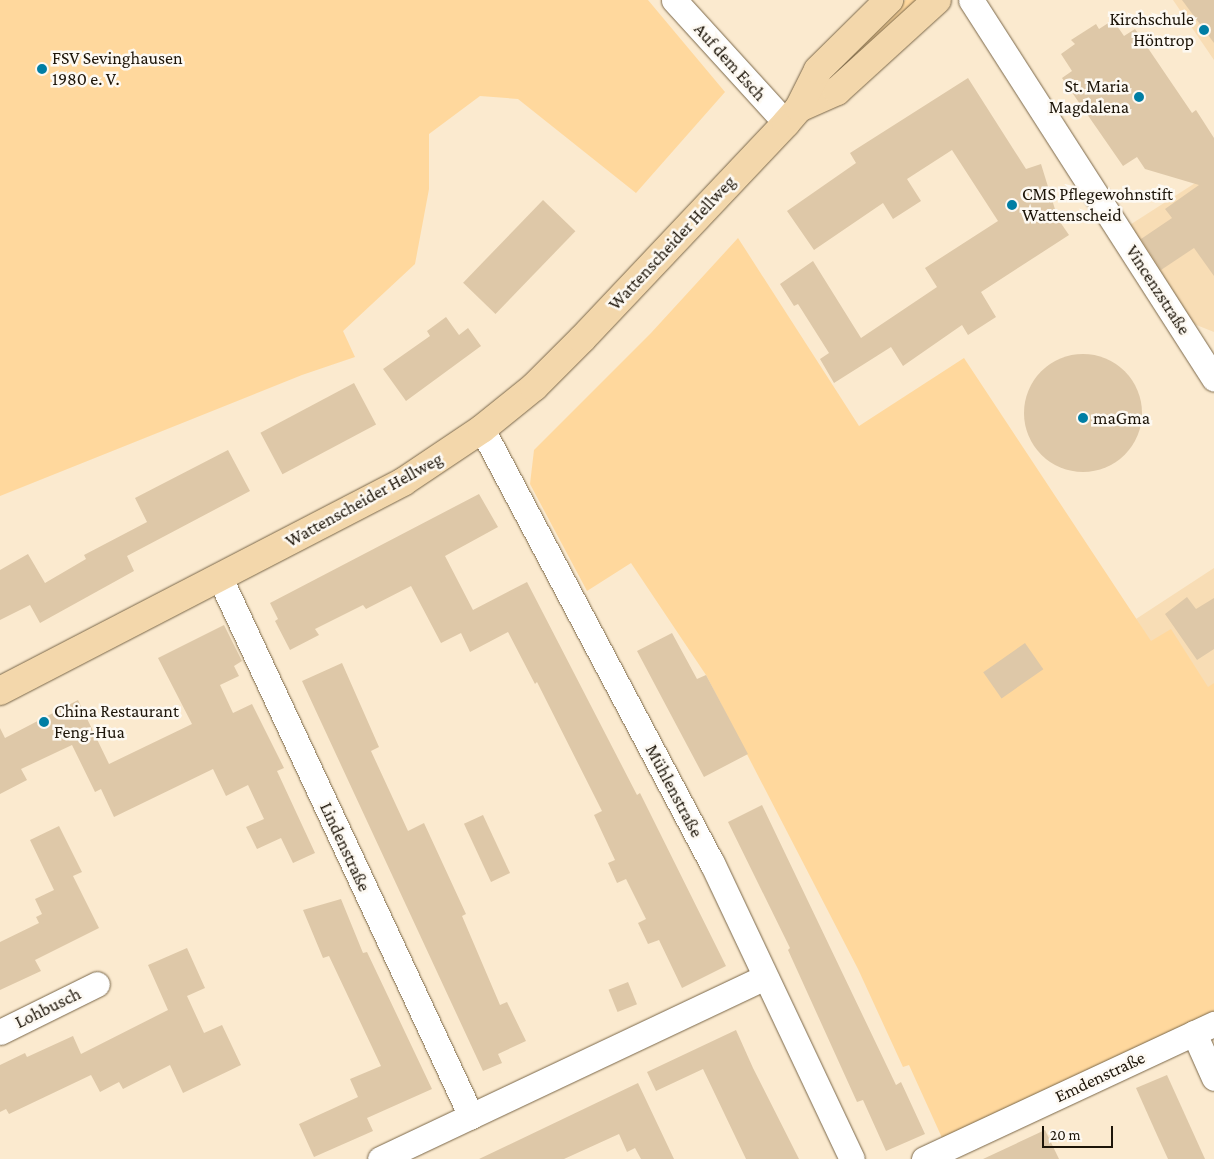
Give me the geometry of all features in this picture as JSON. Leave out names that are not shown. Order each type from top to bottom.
[{"type":"main road","name":"Wattenscheider Hellweg","points":[[0,691],[404,482],[482,429],[534,387],[582,339],[793,115],[818,70],[889,0]]},
{"type":"main road","name":"Wattenscheider Hellweg","points":[[793,115],[837,91],[937,0]]},
{"type":"street","name":"Auf dem Esch","points":[[674,0],[793,115]]},
{"type":"street","name":"Vincenzstraße","points":[[971,0],[1214,379]]},
{"type":"street","name":"Mühlenstraße","points":[[482,429],[674,789],[852,1159]]},
{"type":"street","name":"Lindenstraße","points":[[220,578],[471,1116]]},
{"type":"street","points":[[380,1159],[765,977]]},
{"type":"street","name":"Lohbusch","points":[[0,1032],[97,984]]},
{"type":"street","name":"Emdenstraße","points":[[924,1159],[1204,1029],[1214,1078]]},
{"type":"shaded area","points":[[0,0],[648,0],[725,92],[636,193],[518,99],[480,96],[429,134],[429,189],[415,264],[343,331],[355,357],[302,375],[0,496]]},
{"type":"shaded area","points":[[905,0],[918,0],[819,92],[814,91]]},
{"type":"shaded area","name":"Kirchschule Höntrop","points":[[1173,0],[1214,0],[1214,60]]},
{"type":"shaded area","points":[[1214,171],[1214,332],[1194,324],[1125,228]]},
{"type":"shaded area","points":[[738,238],[859,426],[964,358],[1151,641],[1171,629],[1208,687],[1214,683],[1214,1015],[943,1140],[909,1065],[903,1067],[858,969],[706,675],[631,563],[587,591],[530,484],[534,450],[651,333]]},
{"type":"shaded area","points":[[1214,568],[1214,729],[1209,732],[1136,619]]},
{"type":"building","points":[[1182,0],[1214,0],[1214,43]]},
{"type":"building","points":[[1113,20],[1124,36],[1135,29],[1192,113],[1196,110],[1214,138],[1214,276],[1194,248],[1161,270],[1141,239],[1172,218],[1165,209],[1199,185],[1145,169],[1137,157],[1123,166],[1062,78],[1072,71],[1061,54],[1075,44],[1071,40],[1096,24],[1099,29]]},
{"type":"building","name":"CMS Pflegewohnstift Wattenscheid","points":[[968,78],[1026,169],[1041,164],[1058,219],[1069,235],[981,292],[996,317],[968,335],[962,325],[903,366],[891,347],[834,383],[820,359],[829,353],[798,304],[794,306],[780,284],[813,261],[861,338],[937,287],[925,268],[998,221],[952,150],[907,179],[921,201],[893,219],[883,203],[814,250],[787,211],[856,163],[850,153]]},
{"type":"building","points":[[543,200],[575,231],[495,314],[463,283]]},
{"type":"building","points":[[446,317],[459,335],[468,328],[481,346],[406,401],[383,369],[430,336],[427,331]]},
{"type":"building","name":"maGma","points":[[1083,354],[1106,358],[1125,371],[1138,390],[1142,413],[1138,436],[1125,455],[1106,468],[1083,472],[1060,468],[1041,455],[1028,436],[1024,413],[1028,390],[1041,371],[1060,358]]},
{"type":"building","points":[[354,383],[376,424],[282,474],[260,433]]},
{"type":"building","points":[[228,450],[250,491],[127,556],[134,571],[40,623],[30,605],[0,620],[0,570],[28,554],[45,583],[86,559],[84,555],[147,522],[135,498]]},
{"type":"building","points":[[479,494],[498,527],[445,556],[473,610],[527,582],[637,795],[640,793],[726,966],[682,988],[659,940],[648,944],[638,923],[646,919],[626,879],[617,883],[608,863],[615,860],[594,815],[602,811],[537,682],[535,684],[508,632],[470,652],[461,633],[441,643],[411,586],[366,609],[363,605],[315,629],[319,635],[290,650],[275,621],[278,619],[270,603]]},
{"type":"building","points":[[1187,597],[1196,609],[1214,598],[1214,649],[1197,660],[1165,614]]},
{"type":"building","points":[[224,625],[242,661],[234,666],[239,676],[220,685],[233,713],[252,704],[284,768],[277,771],[315,853],[293,863],[281,838],[257,849],[246,827],[264,819],[248,785],[226,796],[213,769],[114,817],[101,789],[95,792],[72,745],[21,769],[27,780],[0,794],[0,728],[5,738],[78,700],[109,764],[192,724],[158,658]]},
{"type":"building","points":[[672,633],[697,679],[706,675],[748,754],[704,777],[637,651]]},
{"type":"building","points":[[1025,643],[1043,669],[1002,698],[983,672]]},
{"type":"building","points":[[342,663],[379,747],[371,751],[408,831],[424,823],[466,914],[462,916],[500,1005],[507,1002],[526,1041],[498,1054],[502,1063],[483,1071],[302,681]]},
{"type":"building","points":[[762,805],[896,1085],[901,1082],[925,1134],[886,1151],[863,1100],[857,1102],[788,950],[790,948],[728,822]]},
{"type":"building","points":[[483,815],[510,873],[491,882],[464,824]]},
{"type":"building","points":[[59,826],[82,872],[73,876],[99,928],[35,960],[41,971],[0,990],[0,942],[39,923],[36,917],[42,914],[35,899],[54,890],[30,840]]},
{"type":"building","points":[[341,899],[363,953],[367,952],[432,1089],[367,1118],[373,1131],[314,1157],[299,1124],[358,1097],[350,1079],[381,1066],[329,956],[323,958],[303,910]]},
{"type":"building","points":[[187,948],[205,988],[187,996],[204,1033],[222,1025],[241,1065],[183,1093],[170,1065],[123,1089],[119,1082],[100,1092],[91,1075],[9,1114],[6,1109],[0,1112],[0,1065],[25,1053],[27,1057],[73,1036],[81,1054],[168,1010],[148,965]]},
{"type":"building","points":[[628,982],[637,1004],[618,1012],[609,990]]},
{"type":"building","points":[[736,1030],[799,1159],[746,1159],[703,1069],[656,1091],[647,1072]]},
{"type":"building","points":[[1167,1075],[1205,1159],[1168,1159],[1157,1135],[1136,1088]]},
{"type":"building","points":[[638,1083],[674,1159],[641,1159],[635,1148],[627,1152],[619,1134],[564,1159],[479,1159]]},
{"type":"building","points":[[1045,1130],[1059,1159],[983,1159]]},
{"type":"place","name":"Kirchschule Höntrop","points":[[1204,30]]},
{"type":"place","name":"FSV Sevinghausen 1980 e. V.","points":[[42,69]]},
{"type":"place","name":"St. Maria Magdalena","points":[[1139,97]]},
{"type":"place","name":"CMS Pflegewohnstift Wattenscheid","points":[[1012,205]]},
{"type":"place","name":"maGma","points":[[1083,418]]},
{"type":"place","name":"China Restaurant Feng-Hua","points":[[44,722]]}]
